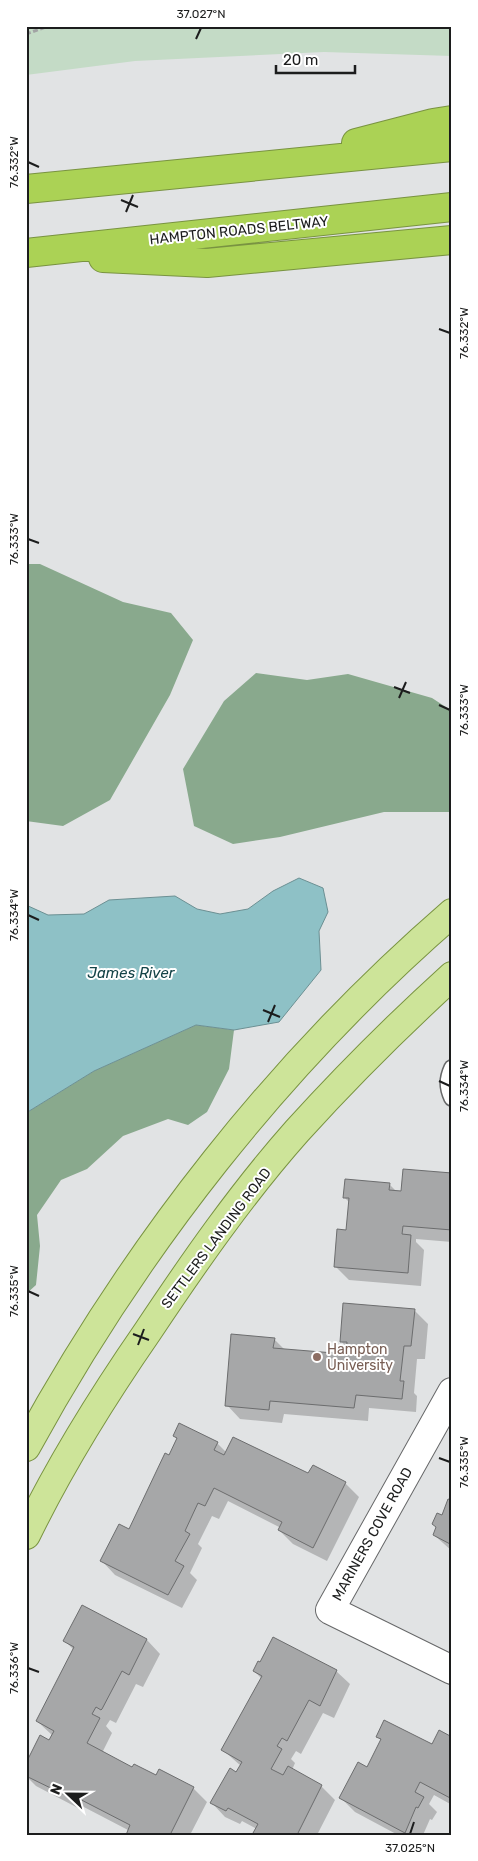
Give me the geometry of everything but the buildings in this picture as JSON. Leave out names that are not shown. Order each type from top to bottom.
[{"type":"highway","points":[[265,166],[433,123],[452,120]]},
{"type":"highway","points":[[26,189],[452,147]]},
{"type":"highway","name":"HAMPTON ROADS BELTWAY","points":[[26,254],[452,207]]},
{"type":"highway","points":[[26,254],[207,263],[452,240]]},
{"type":"main road","points":[[26,1446],[106,1312],[165,1227],[220,1156],[278,1086],[350,1010],[423,938],[452,914]]},
{"type":"main road","name":"SETTLERS LANDING ROAD","points":[[26,1535],[73,1446],[121,1369],[228,1217],[296,1132],[414,1011],[452,976]]},
{"type":"street","name":"MARINERS COVE ROAD","points":[[452,1392],[330,1610],[452,1670]]},
{"type":"lane","points":[[452,1068],[447,1078],[452,1098]]},
{"type":"path","points":[[26,34],[49,26]]},
{"type":"green space","points":[[26,26],[452,26],[452,56],[324,52],[135,61],[26,75]]},
{"type":"green space","points":[[26,564],[40,564],[123,602],[171,613],[193,640],[170,695],[110,800],[63,826],[26,821]]},
{"type":"green space","points":[[256,673],[307,680],[348,674],[432,698],[452,711],[452,812],[384,812],[280,837],[233,844],[194,826],[183,769],[224,701]]},
{"type":"green space","points":[[196,1025],[234,1030],[229,1069],[207,1112],[188,1125],[168,1119],[123,1136],[87,1169],[61,1180],[37,1215],[40,1246],[36,1285],[26,1294],[26,1113],[94,1071]]},
{"type":"water","name":"James River","points":[[299,878],[323,888],[328,912],[319,931],[321,970],[279,1022],[234,1030],[196,1025],[94,1071],[26,1113],[26,905],[48,915],[84,914],[109,900],[175,896],[197,909],[220,914],[248,909],[273,891]]},
{"type":"place","name":"Hampton University","points":[[317,1357]]}]
